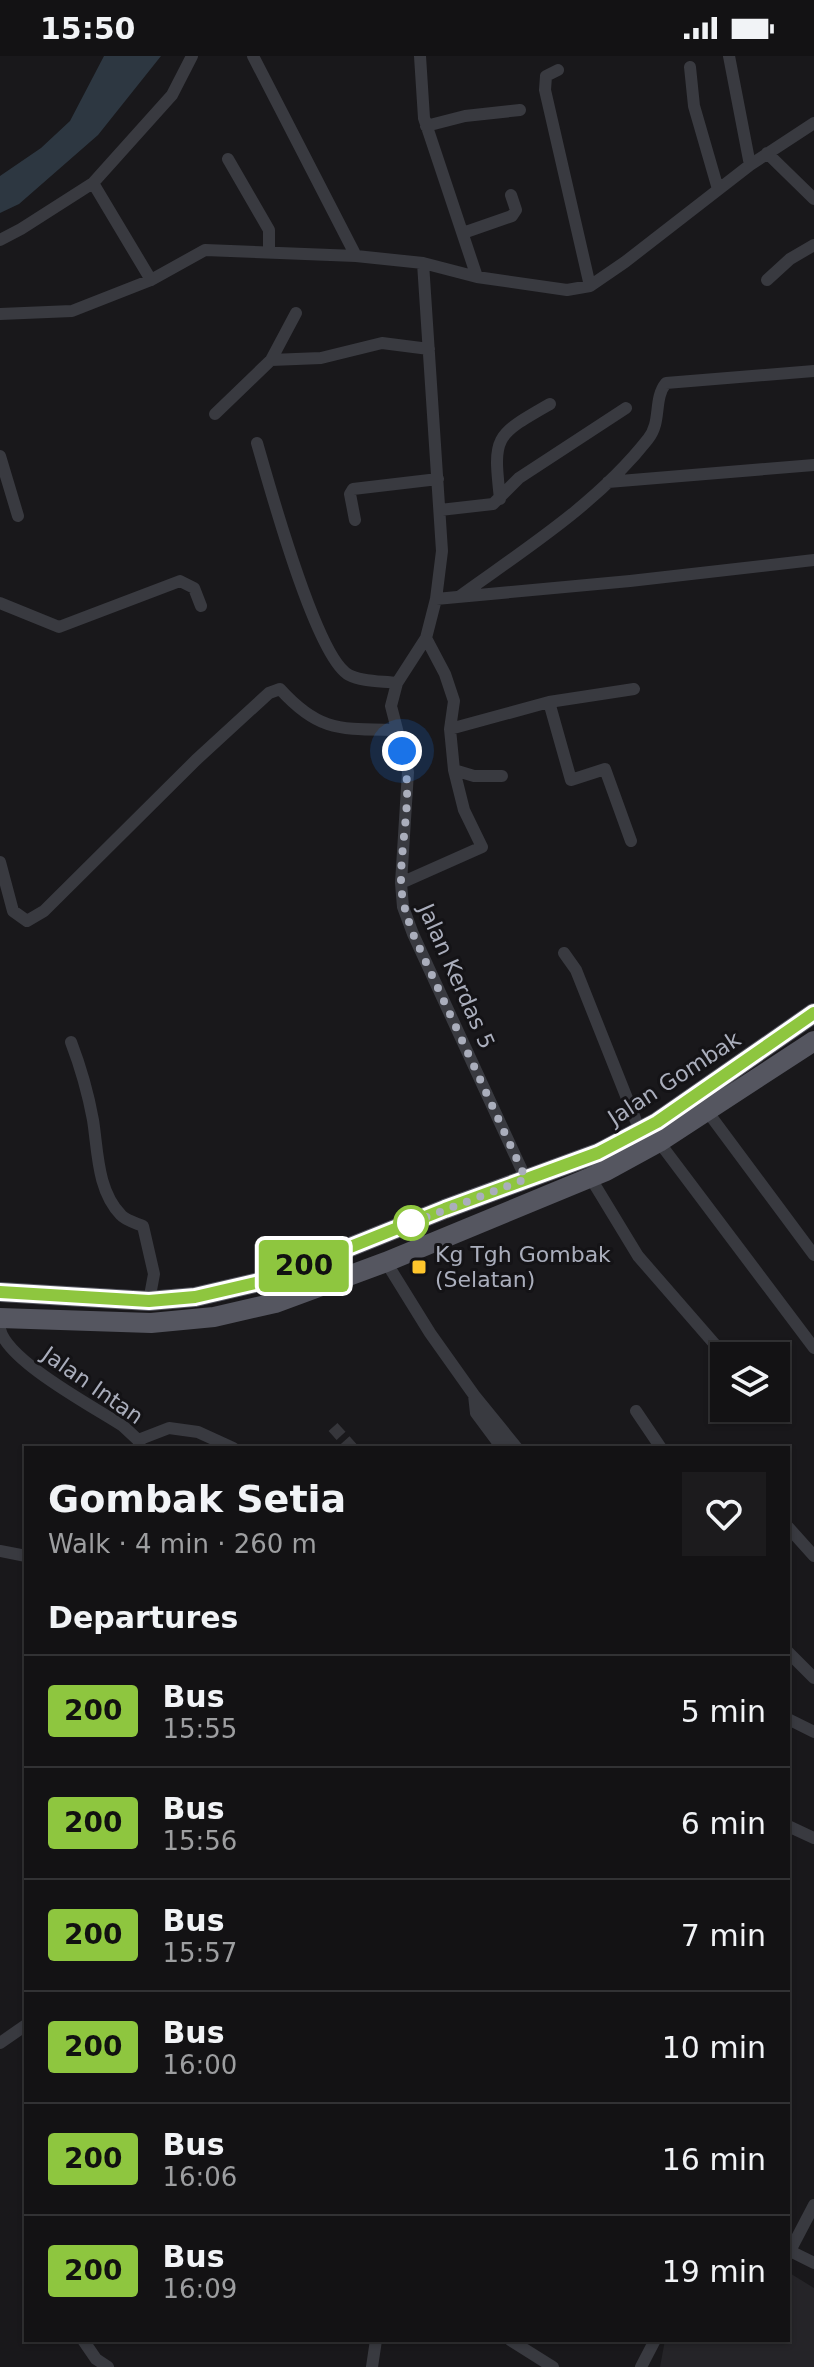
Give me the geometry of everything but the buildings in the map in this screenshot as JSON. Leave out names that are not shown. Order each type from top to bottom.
[{"type":"main road","name":"Jalan Gombak","points":[[0,1294],[149,1301],[195,1297],[268,1280],[598,1153],[657,1122],[814,1013]]},
{"type":"main road","name":"Jalan Gombak","points":[[0,1318],[151,1323],[214,1317],[275,1303],[386,1262],[590,1177],[659,1142],[814,1041]]},
{"type":"street","points":[[0,240],[93,183],[172,95],[192,56]]},
{"type":"street","points":[[253,56],[356,256]]},
{"type":"street","points":[[420,56],[426,126],[477,277]]},
{"type":"street","points":[[729,56],[750,165]]},
{"type":"street","points":[[690,67],[694,106],[718,189]]},
{"type":"street","points":[[558,70],[546,76],[545,90],[590,286]]},
{"type":"street","points":[[426,126],[465,116],[520,110]]},
{"type":"street","points":[[0,314],[72,311],[151,280],[205,250],[356,256],[423,263],[477,277],[567,290],[590,286],[750,165],[814,123]]},
{"type":"street","points":[[767,153],[814,199]]},
{"type":"street","points":[[228,159],[269,230],[269,251]]},
{"type":"street","points":[[93,183],[151,280]]},
{"type":"street","points":[[463,233],[512,216],[516,210],[511,195]]},
{"type":"street","points":[[767,280],[790,259],[814,245]]},
{"type":"street","name":"Jalan Kerdas 5","points":[[423,263],[442,551],[436,599],[426,638],[397,683],[391,706],[408,772],[401,883],[403,907],[526,1179]]},
{"type":"street","points":[[215,414],[271,360],[296,313]]},
{"type":"street","points":[[271,360],[321,358],[382,343],[429,349]]},
{"type":"street","points":[[460,596],[536,541],[608,482],[655,428],[659,391],[666,383],[814,371]]},
{"type":"street","points":[[500,499],[495,458],[499,441],[519,422],[550,404]]},
{"type":"street","points":[[440,510],[493,504],[519,478],[626,408]]},
{"type":"street","points":[[257,443],[300,586],[316,624],[337,661],[345,674],[397,683]]},
{"type":"street","points":[[0,459],[18,516]]},
{"type":"street","points":[[608,482],[814,465]]},
{"type":"street","points":[[355,520],[350,494],[353,489],[438,479]]},
{"type":"street","points":[[436,599],[814,560]]},
{"type":"street","points":[[0,603],[59,627],[180,581],[194,588],[201,606]]},
{"type":"street","points":[[401,883],[482,847],[464,810],[454,770],[450,729],[454,701],[445,674],[426,638]]},
{"type":"street","points":[[0,862],[13,911],[27,921],[44,911],[196,760],[269,693],[280,689],[309,717],[327,726],[395,730]]},
{"type":"street","points":[[450,729],[549,702],[634,689]]},
{"type":"street","points":[[549,702],[571,780],[605,769],[631,841]]},
{"type":"street","points":[[454,770],[474,776],[502,776]]},
{"type":"street","points":[[564,953],[576,970],[640,1131]]},
{"type":"street","points":[[71,1042],[82,1068],[98,1166],[121,1216],[143,1226],[154,1274],[149,1301]]},
{"type":"street","points":[[707,1111],[814,1255]]},
{"type":"street","points":[[659,1142],[814,1348]]},
{"type":"street","points":[[590,1177],[638,1256],[713,1342]]},
{"type":"street","points":[[386,1262],[430,1333],[515,1446]]},
{"type":"street","name":"Jalan Intan","points":[[0,1329],[2,1337],[19,1358]]},
{"type":"street","name":"Jalan Intan","points":[[0,1352],[19,1358],[123,1426],[139,1444]]},
{"type":"street","points":[[474,1395],[476,1413],[501,1446]]},
{"type":"street","points":[[636,1411],[660,1446]]},
{"type":"street","points":[[139,1444],[169,1428],[198,1432],[229,1446]]},
{"type":"street","points":[[790,1529],[814,1556]]},
{"type":"street","points":[[0,1551],[24,1556]]},
{"type":"street","points":[[790,1654],[812,1673]]},
{"type":"street","points":[[790,1720],[814,1732]]},
{"type":"street","points":[[790,1827],[814,1838]]},
{"type":"street","points":[[0,2043],[24,2026]]},
{"type":"street","points":[[790,2248],[814,2205]]},
{"type":"street","points":[[790,2251],[814,2263]]},
{"type":"street","points":[[84,2342],[96,2359],[108,2367]]},
{"type":"street","points":[[372,2367],[376,2342]]},
{"type":"street","points":[[513,2342],[553,2367]]},
{"type":"street","points":[[641,2367],[654,2342]]},
{"type":"shaded area","points":[[104,56],[161,56],[98,135],[19,204],[0,213],[0,176],[41,148],[70,121]]},
{"type":"shaded area","points":[[790,2273],[814,2288],[814,2367],[660,2367],[665,2342],[790,2342]]},
{"type":"tunnel","points":[[333,1427],[350,1446]]},
{"type":"bus line","name":"200","points":[[0,1292],[149,1301],[195,1297],[268,1280],[445,1209],[598,1153],[657,1122],[814,1013]]},
{"type":"place","name":"Kg Tgh Gombak (Selatan)","points":[[419,1267]]},
{"type":"route","points":[[402,751],[408,772],[401,883],[403,907],[526,1179],[411,1223]]}]
